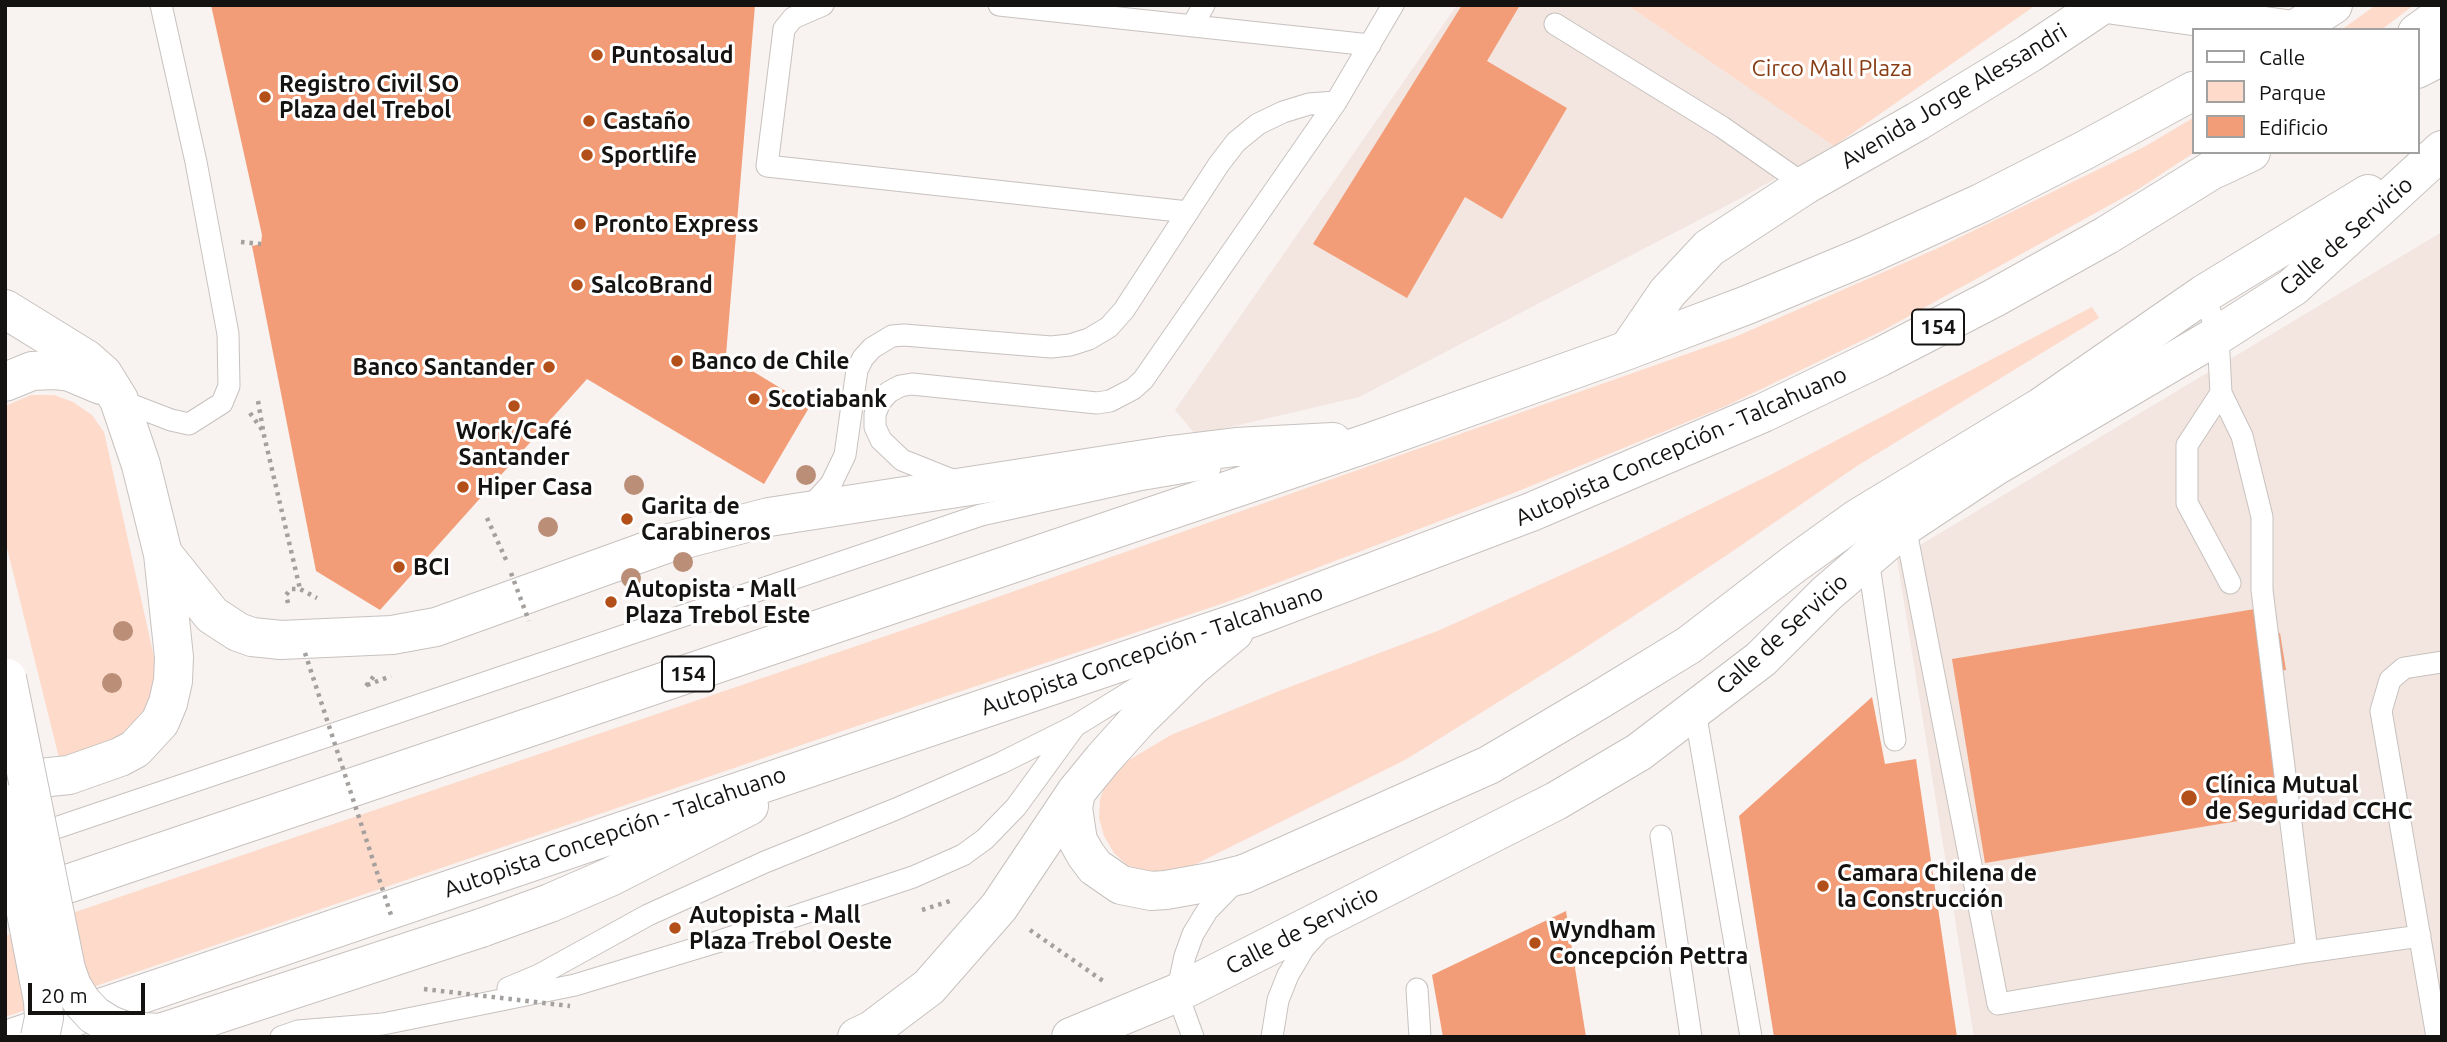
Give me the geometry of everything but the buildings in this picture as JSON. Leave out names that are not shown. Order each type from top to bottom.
[{"type":"main road","name":"Avenida Jorge Alessandri","points":[[1628,350],[1667,293],[1709,248],[1805,185],[1918,121],[2102,5]]},
{"type":"main road","points":[[2114,5],[2280,28]]},
{"type":"main road","points":[[2296,28],[2320,5]]},
{"type":"main road","points":[[2297,28],[2333,5]]},
{"type":"main road","points":[[2419,32],[2442,15]]},
{"type":"main road","points":[[2419,68],[2442,56]]},
{"type":"main road","name":"154","points":[[5,905],[1371,442],[1628,350],[1747,305],[1877,251],[2050,168],[2192,92]]},
{"type":"main road","name":"Calle de Servicio","points":[[1076,792],[1073,808],[1078,841],[1095,867],[1121,885],[1158,891],[1244,874],[1489,765],[1689,645],[1858,518],[2041,407],[2204,294],[2345,210],[2442,143]]},
{"type":"main road","name":"Calle de Servicio","points":[[1082,1036],[1177,993],[1556,801],[1639,752],[1761,659],[1826,594],[1905,526],[1994,467],[2218,335],[2293,287],[2442,150]]},
{"type":"main road","name":"Autopista Concepción - Talcahuano","points":[[15,1037],[1251,618],[1531,512],[1763,413],[1880,357],[1994,298],[2107,235],[2229,160],[2246,154]]},
{"type":"main road","points":[[5,309],[86,359],[103,374],[119,400],[141,465],[163,554],[174,657],[168,704],[160,722],[135,749],[88,769],[50,778],[30,779],[5,774]]},
{"type":"main road","points":[[5,382],[32,371],[70,372],[102,386],[119,400]]},
{"type":"main road","points":[[163,554],[212,615],[238,632],[252,637],[281,640],[382,636],[413,633],[436,627],[666,544],[743,523],[966,486],[1236,447],[1303,442],[1371,442]]},
{"type":"main road","points":[[857,1037],[872,1030],[929,988],[999,907],[1076,792],[1147,711],[1192,667],[1251,618]]},
{"type":"main road","points":[[6,673],[66,969],[72,986],[94,1015],[126,1031],[143,1033],[169,1031],[550,904],[679,844],[747,808],[815,764]]},
{"type":"main road","points":[[5,804],[43,1001],[44,1018],[40,1037]]},
{"type":"lane","points":[[119,400],[171,421],[189,424],[222,404],[229,386],[228,334],[196,162],[161,5]]},
{"type":"lane","points":[[823,5],[793,18],[784,29],[767,166],[1188,212]]},
{"type":"lane","points":[[999,5],[1370,45]]},
{"type":"lane","points":[[1192,26],[1204,5]]},
{"type":"lane","points":[[966,486],[902,460],[891,451],[875,427],[875,414],[880,402],[900,386],[912,384],[1097,403],[1110,401],[1133,389],[1143,380],[1336,102],[1393,5]]},
{"type":"lane","points":[[1555,24],[1722,127],[1805,185]]},
{"type":"lane","points":[[806,511],[831,484],[845,455],[857,370],[872,348],[892,336],[904,335],[1051,347],[1089,339],[1109,327],[1124,310],[1236,142],[1258,124],[1283,111],[1309,104],[1336,102]]},
{"type":"lane","points":[[2204,294],[2218,335],[2221,393],[2242,436],[2262,517],[2262,590],[2307,952]]},
{"type":"lane","points":[[2221,393],[2187,445],[2187,503],[2230,583]]},
{"type":"lane","points":[[5,845],[981,515],[1139,480],[1371,442]]},
{"type":"lane","points":[[1858,518],[1868,557],[1895,740]]},
{"type":"lane","points":[[1905,526],[1998,1004],[2307,952],[2420,936]]},
{"type":"lane","points":[[467,1006],[539,975],[648,915],[765,862],[897,809],[1075,726],[1251,618]]},
{"type":"lane","points":[[2437,1037],[2381,711],[2390,680],[2404,668],[2442,662]]},
{"type":"lane","points":[[1695,710],[1751,1037]]},
{"type":"lane","points":[[281,1037],[298,1031],[383,1024],[575,985],[901,881],[963,855],[985,839],[1016,807],[1075,726]]},
{"type":"lane","points":[[1661,836],[1691,1037]]},
{"type":"lane","points":[[1193,1037],[1177,993],[1185,956],[1207,911],[1244,874]]},
{"type":"lane","points":[[1272,1037],[1278,1000],[1293,966],[1304,948],[1349,906]]},
{"type":"lane","points":[[1417,989],[1420,1037]]},
{"type":"path","points":[[229,386],[263,431],[300,589]]},
{"type":"path","points":[[487,518],[512,573],[529,621]]},
{"type":"path","points":[[305,653],[394,924]]},
{"type":"path","points":[[999,907],[1141,1008]]},
{"type":"path","points":[[415,988],[570,1006]]},
{"type":"shaded area","points":[[1457,5],[1627,5],[1834,146],[1741,198],[1359,397],[1196,435],[1175,410]]},
{"type":"shaded area","name":"Clínica Mutual de Seguridad CCHC","points":[[2442,232],[2442,1037],[1974,1037],[1897,559]]},
{"type":"green space","name":"Circo Mall Plaza","points":[[1627,5],[2036,5],[1834,146]]},
{"type":"green space","points":[[2376,5],[2414,5],[2384,28],[2344,28]]},
{"type":"green space","points":[[2192,119],[2192,154],[2137,190],[1882,331],[1726,406],[1516,492],[1227,602],[5,1017],[5,936],[921,624],[1735,337],[1936,249],[2144,147]]},
{"type":"green space","points":[[2092,307],[2099,318],[1857,466],[1574,655],[1405,760],[1178,873],[1143,872],[1127,865],[1114,853],[1104,836],[1099,818],[1100,799],[1107,781],[1119,766],[1171,735],[1440,630],[1625,546],[1772,474]]},
{"type":"green space","points":[[31,395],[54,395],[73,402],[92,415],[104,432],[158,675],[155,699],[132,738],[61,766],[5,540],[5,406]]},
{"type":"place","name":"Puntosalud","points":[[597,55]]},
{"type":"place","name":"Registro Civil SO Plaza del Trebol","points":[[265,97]]},
{"type":"place","name":"Castaño","points":[[589,121]]},
{"type":"place","name":"Sportlife","points":[[587,155]]},
{"type":"place","name":"Pronto Express","points":[[580,224]]},
{"type":"place","name":"SalcoBrand","points":[[577,285]]},
{"type":"place","name":"Banco de Chile","points":[[677,361]]},
{"type":"place","name":"Banco Santander","points":[[549,367]]},
{"type":"place","name":"Scotiabank","points":[[754,399]]},
{"type":"place","name":"Work/Café Santander","points":[[514,406]]},
{"type":"place","name":"Hiper Casa","points":[[463,487]]},
{"type":"place","name":"Garita de Carabineros","points":[[627,519]]},
{"type":"place","name":"BCI","points":[[399,567]]},
{"type":"place","name":"Autopista - Mall Plaza Trebol Este","points":[[611,602]]},
{"type":"place","name":"Clínica Mutual de Seguridad CCHC","points":[[2189,798]]},
{"type":"place","name":"Camara Chilena de la Construcción","points":[[1823,886]]},
{"type":"place","name":"Autopista - Mall Plaza Trebol Oeste","points":[[675,928]]},
{"type":"place","name":"Wyndham Concepción Pettra","points":[[1535,943]]}]
